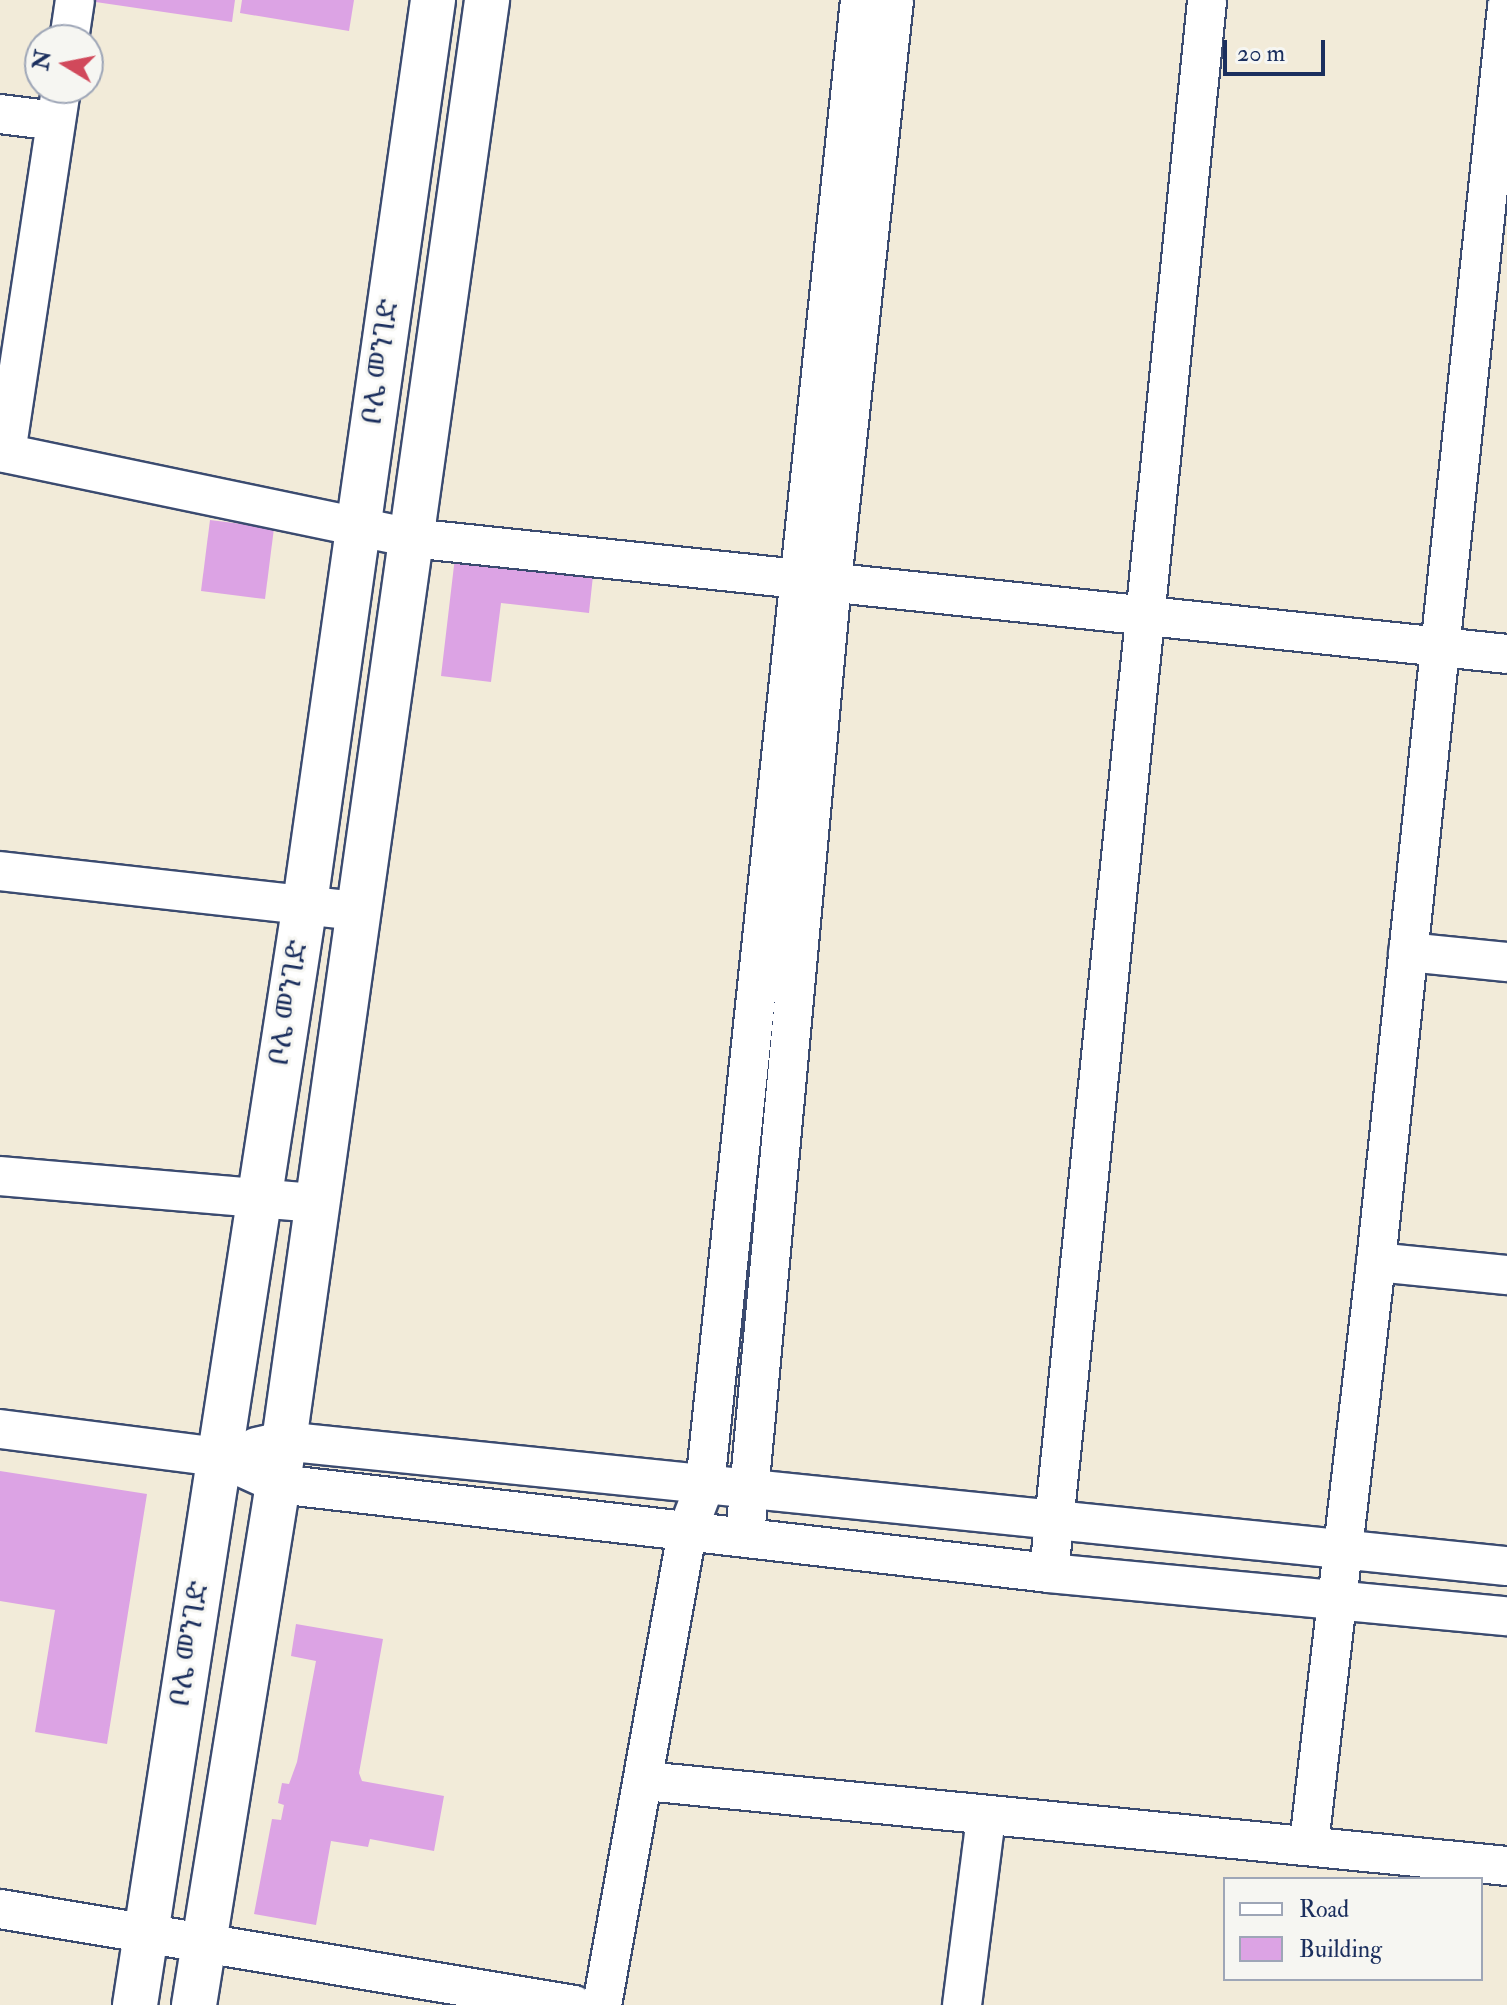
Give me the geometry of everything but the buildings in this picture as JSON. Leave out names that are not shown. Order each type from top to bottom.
[{"type":"main road","name":"ቦሌ መንገድ","points":[[135,2005],[305,903],[433,0]]},
{"type":"main road","name":"ቦሌ መንገድ","points":[[194,2005],[278,1484],[315,1203],[487,0]]},
{"type":"street","points":[[71,24],[75,0]]},
{"type":"street","points":[[745,1536],[860,0]]},
{"type":"street","points":[[602,2005],[645,1781],[688,1529],[705,1485],[816,580],[894,0]]},
{"type":"street","points":[[1049,1573],[1207,0]]},
{"type":"street","points":[[1309,1844],[1376,1262],[1507,7]]},
{"type":"street","points":[[0,114],[59,104],[3,453],[411,538],[1507,654]]},
{"type":"street","points":[[0,871],[359,911]]},
{"type":"street","points":[[1408,952],[1507,962]]},
{"type":"street","points":[[0,1176],[315,1203]]},
{"type":"street","points":[[1376,1262],[1507,1275]]},
{"type":"street","points":[[0,1429],[219,1457],[278,1484],[1049,1573],[1507,1616]]},
{"type":"street","points":[[219,1457],[282,1441],[1507,1566]]},
{"type":"street","points":[[645,1781],[986,1818],[1309,1844],[1507,1866]]},
{"type":"street","points":[[962,2005],[986,1818]]},
{"type":"street","points":[[0,1909],[574,2005]]}]
